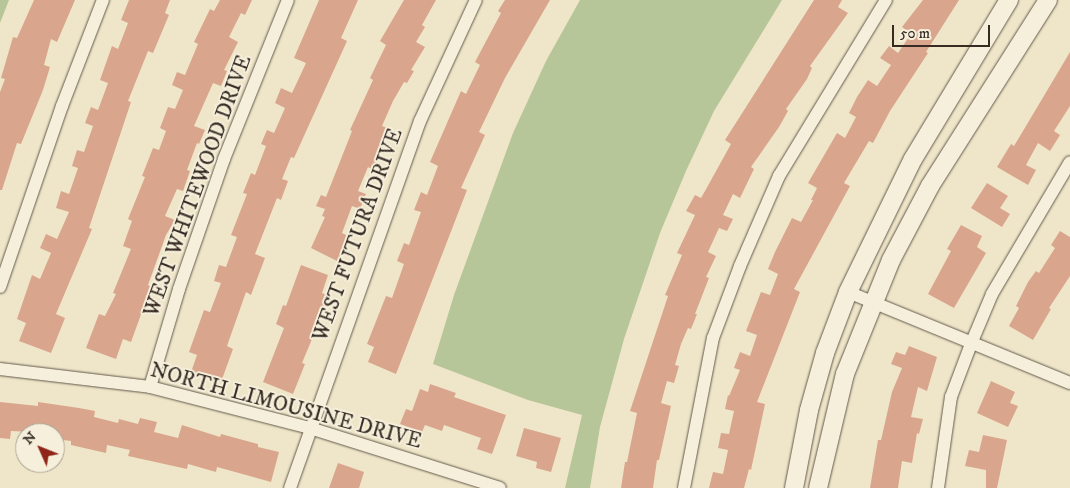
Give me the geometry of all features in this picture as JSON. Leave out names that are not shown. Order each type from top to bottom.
[{"type":"main road","points":[[794,488],[809,410],[825,353],[848,292],[913,159],[1010,0]]},
{"type":"main road","points":[[818,488],[845,374],[872,302],[891,260],[930,186],[1048,0]]},
{"type":"street","points":[[0,287],[62,106],[103,0]]},
{"type":"street","name":"WEST WHITEWOOD DRIVE","points":[[150,388],[179,289],[224,159],[288,0]]},
{"type":"street","name":"WEST FUTURA DRIVE","points":[[290,488],[420,121],[476,0]]},
{"type":"street","points":[[684,488],[712,338],[740,266],[779,176],[886,0]]},
{"type":"street","points":[[938,488],[951,397],[971,344],[992,294],[1070,162]]},
{"type":"street","points":[[848,292],[1070,384]]},
{"type":"street","name":"NORTH LIMOUSINE DRIVE","points":[[0,370],[150,388],[310,428],[500,488]]},
{"type":"green space","points":[[0,0],[9,0],[0,23]]},
{"type":"green space","points":[[580,0],[782,0],[714,111],[660,233],[624,339],[600,427],[590,488],[565,488],[582,415],[528,400],[433,364],[454,295],[513,133],[546,61]]},
{"type":"building","points":[[34,0],[75,0],[57,42],[51,39],[44,65],[50,67],[43,90],[21,144],[17,143],[2,190],[0,190],[0,92],[5,79],[1,78],[13,37],[17,38]]},
{"type":"building","points":[[129,0],[170,0],[165,13],[169,15],[153,53],[148,51],[128,101],[131,102],[89,228],[92,229],[56,314],[65,318],[51,353],[19,341],[26,323],[17,319],[32,275],[40,279],[51,253],[40,248],[46,234],[57,239],[69,212],[56,208],[61,191],[69,194],[78,168],[72,166],[77,150],[84,152],[93,126],[85,123],[91,107],[98,110],[108,83],[100,80],[112,46],[118,49],[128,23],[121,20]]},
{"type":"building","points":[[220,0],[252,0],[245,15],[241,13],[229,37],[238,42],[224,70],[227,71],[221,86],[213,83],[194,126],[205,130],[199,144],[197,143],[187,170],[190,171],[183,191],[177,189],[165,216],[175,220],[166,235],[148,285],[151,287],[131,342],[123,339],[116,359],[86,348],[99,314],[105,316],[116,294],[113,293],[131,249],[123,246],[132,221],[128,219],[145,177],[142,176],[153,148],[159,150],[166,131],[160,128],[168,107],[175,109],[183,90],[172,85],[177,72],[185,75],[198,44],[194,42],[210,9],[214,11]]},
{"type":"building","points":[[319,0],[358,0],[341,38],[347,41],[294,158],[291,157],[282,179],[288,181],[281,200],[277,198],[255,254],[265,258],[251,295],[246,292],[227,346],[233,349],[221,382],[191,372],[197,355],[189,352],[204,310],[210,312],[221,283],[214,281],[219,265],[226,267],[237,237],[231,235],[247,194],[243,193],[251,173],[255,175],[266,146],[261,144],[267,130],[274,133],[285,108],[275,103],[281,88],[292,93],[306,63],[294,58]]},
{"type":"building","points":[[404,0],[436,0],[422,25],[425,27],[416,42],[425,47],[411,70],[414,71],[407,83],[404,82],[393,101],[382,126],[390,129],[373,170],[368,167],[358,191],[366,194],[360,209],[352,206],[342,233],[350,237],[339,262],[311,248],[325,217],[322,216],[325,209],[316,206],[321,195],[326,197],[352,131],[350,130],[373,80],[370,78],[386,45],[380,41]]},
{"type":"building","points":[[505,0],[550,0],[505,78],[479,132],[485,135],[461,188],[467,190],[396,374],[368,362],[374,347],[367,344],[386,296],[392,298],[404,264],[397,261],[404,243],[409,245],[421,212],[414,210],[421,192],[427,195],[438,166],[430,162],[461,91],[466,94],[480,65],[475,62],[501,13],[498,11]]},
{"type":"building","points":[[814,0],[842,0],[838,7],[848,13],[810,66],[812,68],[807,79],[786,109],[788,111],[779,127],[751,167],[754,169],[740,198],[733,194],[723,215],[733,219],[727,231],[719,228],[708,252],[716,256],[706,277],[709,278],[695,314],[697,314],[691,329],[688,328],[681,344],[675,365],[679,366],[674,383],[667,381],[661,403],[671,406],[659,460],[657,460],[653,488],[621,488],[625,462],[627,462],[637,413],[630,411],[668,296],[665,295],[682,255],[677,253],[695,215],[686,211],[695,195],[701,198],[731,144],[725,140]]},
{"type":"building","points":[[923,0],[959,0],[926,52],[928,53],[890,111],[873,143],[869,141],[844,183],[850,186],[794,289],[800,292],[757,402],[765,404],[751,470],[749,469],[744,488],[709,488],[713,472],[723,474],[728,450],[718,448],[721,433],[729,434],[734,411],[725,409],[728,395],[740,370],[734,368],[740,352],[750,356],[757,335],[746,331],[761,292],[770,295],[778,274],[768,269],[775,252],[792,218],[801,222],[813,200],[811,200],[817,188],[808,183],[837,133],[845,138],[856,117],[849,113],[857,97],[868,80],[877,86],[891,65],[880,58],[889,46],[898,53],[911,34],[902,27]]},
{"type":"building","points":[[1070,52],[1070,106],[1054,131],[1060,135],[1050,151],[1038,143],[1026,165],[1036,170],[1028,185],[997,167],[1011,144],[1014,146]]},
{"type":"building","points":[[987,183],[1008,196],[1000,208],[1010,214],[1002,227],[971,208]]},
{"type":"building","points":[[961,225],[982,236],[977,247],[986,253],[954,308],[928,294],[951,251],[947,249]]},
{"type":"building","points":[[1060,231],[1070,237],[1070,276],[1049,308],[1051,309],[1033,340],[1009,326],[1019,308],[1016,306],[1028,282],[1036,271],[1039,273],[1055,248],[1051,245]]},
{"type":"building","points":[[301,265],[328,275],[322,293],[330,296],[302,363],[305,364],[293,394],[263,382],[284,328],[276,324],[283,305],[286,306]]},
{"type":"building","points":[[909,346],[937,357],[927,391],[918,387],[911,417],[923,419],[919,434],[917,433],[912,463],[902,461],[898,488],[870,488],[878,440],[881,440],[892,392],[902,368],[891,364],[896,352],[905,355]]},
{"type":"building","points":[[991,381],[1015,392],[1010,403],[1018,406],[1008,427],[977,413]]},
{"type":"building","points":[[430,384],[456,393],[454,397],[506,415],[492,454],[477,449],[481,438],[444,425],[442,431],[425,425],[422,432],[400,424],[406,409],[412,411],[420,389],[428,392]]},
{"type":"building","points":[[0,402],[38,406],[38,402],[95,411],[94,417],[118,423],[119,419],[138,424],[140,418],[157,422],[154,432],[178,438],[182,425],[220,437],[221,434],[258,444],[258,447],[279,452],[271,482],[217,467],[216,472],[188,464],[187,469],[128,456],[130,450],[107,445],[106,453],[71,445],[71,441],[65,440],[65,423],[15,423],[15,431],[11,431],[10,439],[0,438]]},
{"type":"building","points":[[524,428],[561,438],[551,472],[536,468],[537,462],[516,456]]},
{"type":"building","points":[[983,435],[1007,440],[997,488],[986,488],[986,470],[965,466],[969,450],[979,452]]},
{"type":"building","points":[[338,463],[364,472],[359,488],[329,488]]}]
